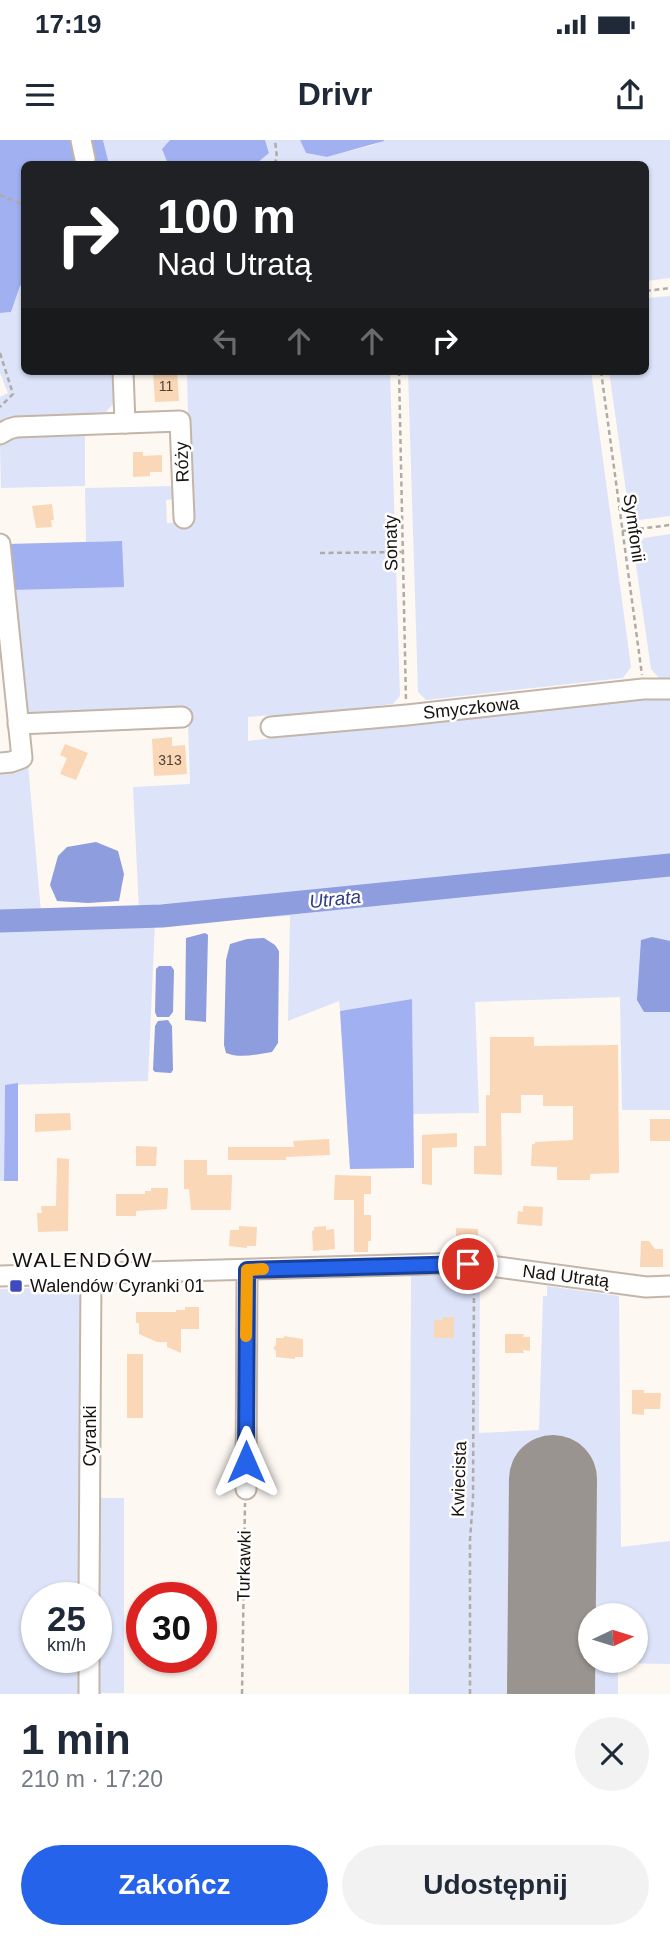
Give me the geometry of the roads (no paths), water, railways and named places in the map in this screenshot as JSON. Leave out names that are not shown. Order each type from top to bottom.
[{"type":"street","points":[[81,140],[85,159]]},
{"type":"street","points":[[123,375],[125,423]]},
{"type":"street","name":"Róży","points":[[0,434],[16,427],[180,421],[184,518]]},
{"type":"street","points":[[0,544],[5,651],[22,758],[0,763]]},
{"type":"street","name":"Smyczkowa","points":[[271,727],[643,689],[670,689]]},
{"type":"street","points":[[18,724],[182,717]]},
{"type":"street","name":"Nad Utratą","points":[[0,1276],[474,1264],[646,1287],[670,1286]]},
{"type":"street","points":[[246,1489],[247,1270]]},
{"type":"street","name":"Cyranki","points":[[89,1582],[91,1274]]},
{"type":"street","points":[[89,1673],[89,1694]]},
{"type":"waterway","name":"Utrata","points":[[0,921],[162,916],[670,865]]},
{"type":"place","name":"Walendów Cyranki 01","points":[[16,1286]]},
{"type":"district","name":"WALENDÓW","points":[[83,1259]]}]
